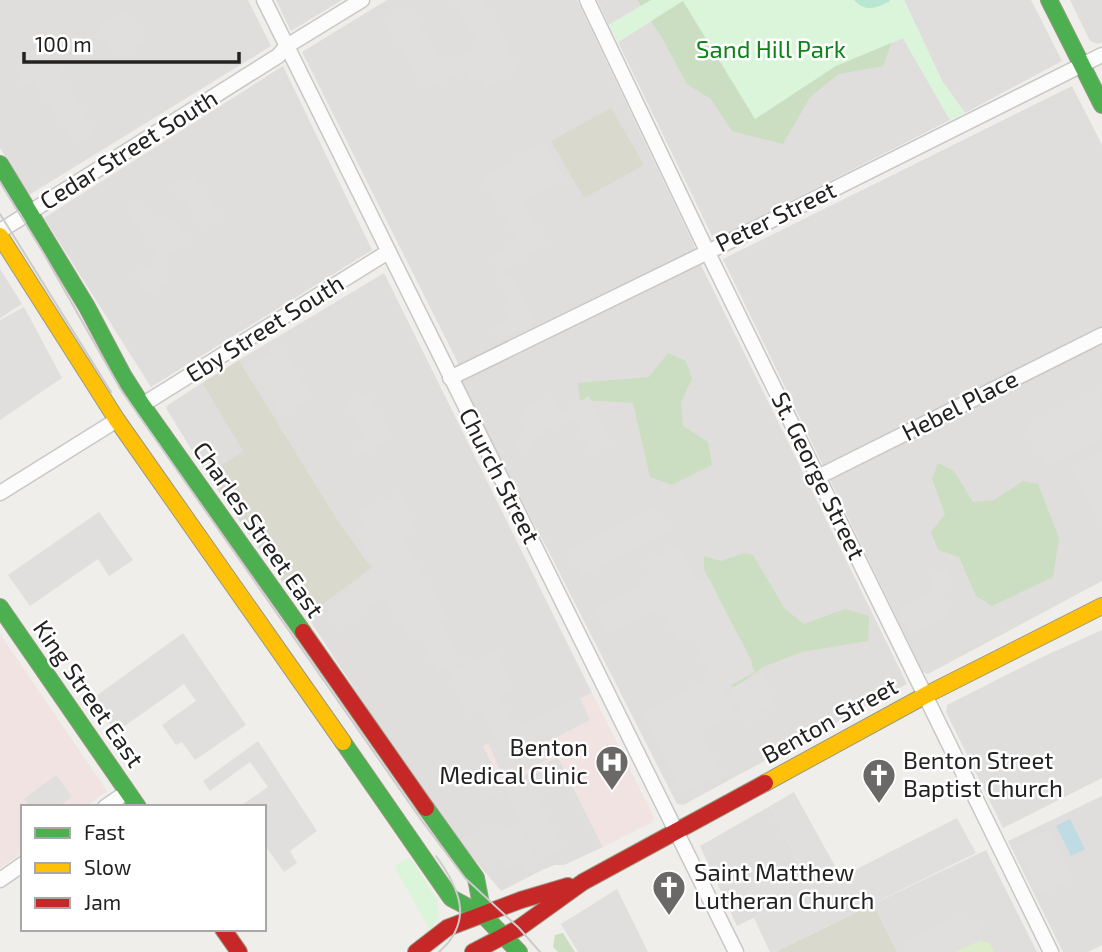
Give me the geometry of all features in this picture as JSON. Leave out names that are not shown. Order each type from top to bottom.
[{"type":"main road","points":[[1049,0],[1102,105]]},
{"type":"main road","name":"Charles Street East","points":[[0,164],[142,405],[476,878],[483,915]]},
{"type":"main road","name":"Charles Street East","points":[[0,234],[117,420],[224,569],[451,898],[483,915],[519,952]]},
{"type":"main road","name":"King Street East","points":[[0,607],[137,805]]},
{"type":"main road","name":"Benton Street","points":[[473,952],[519,928],[583,881],[926,695],[1102,607]]},
{"type":"main road","name":"Benton Street","points":[[416,952],[447,928],[521,900],[583,881]]},
{"type":"main road","points":[[447,928],[452,912],[451,898]]},
{"type":"main road","points":[[224,931],[239,952]]},
{"type":"street","name":"Church Street","points":[[264,0],[736,952]]},
{"type":"street","name":"Cedar Street South","points":[[0,234],[362,0]]},
{"type":"street","name":"St. George Street","points":[[587,0],[1051,952]]},
{"type":"street","name":"Peter Street","points":[[450,378],[1102,55]]},
{"type":"street","name":"Eby Street South","points":[[142,405],[388,252]]},
{"type":"street","name":"Hebel Place","points":[[818,477],[1102,335]]},
{"type":"street","points":[[0,494],[117,420]]},
{"type":"street","points":[[108,805],[127,792]]},
{"type":"street","points":[[0,880],[21,865]]},
{"type":"shaded area","points":[[0,0],[248,0],[271,46],[29,195],[0,148]]},
{"type":"shaded area","points":[[276,0],[342,0],[291,31]]},
{"type":"shaded area","points":[[387,0],[577,0],[702,267],[907,684],[683,805],[677,804],[461,385],[457,361],[302,52]]},
{"type":"shaded area","points":[[453,0],[482,0],[510,48],[507,51],[517,68],[487,88],[480,77],[471,83],[467,70],[426,89],[385,21],[408,7],[446,66],[480,46]]},
{"type":"shaded area","points":[[597,0],[651,0],[609,25]]},
{"type":"shaded area","points":[[904,0],[1031,0],[1062,61],[965,113],[942,81]]},
{"type":"shaded area","points":[[1070,0],[1102,0],[1102,42],[1098,44],[1090,41]]},
{"type":"shaded area","points":[[683,1],[836,66],[903,38],[950,120],[714,240],[618,42]]},
{"type":"shaded area","points":[[125,12],[146,40],[118,59],[96,26]]},
{"type":"shaded area","points":[[43,44],[95,133],[74,144],[34,81],[24,87],[15,61]]},
{"type":"shaded area","points":[[283,66],[372,250],[151,387],[44,218]]},
{"type":"shaded area","points":[[1072,86],[1102,145],[1102,581],[928,674],[923,672],[723,259]]},
{"type":"shaded area","points":[[611,108],[644,165],[584,198],[551,141]]},
{"type":"shaded area","points":[[544,142],[565,177],[522,202],[547,244],[501,271],[492,256],[519,240],[482,179]]},
{"type":"shaded area","points":[[194,176],[221,218],[204,229],[173,184]]},
{"type":"shaded area","points":[[133,198],[158,226],[173,217],[188,242],[161,259],[127,213]]},
{"type":"shaded area","points":[[157,261],[170,281],[146,295],[133,276]]},
{"type":"shaded area","points":[[0,269],[22,304],[0,318]]},
{"type":"shaded area","points":[[384,273],[592,693],[488,743],[558,757],[603,847],[564,865],[544,869],[501,891],[462,845],[396,752],[307,616],[372,568],[337,519],[239,360]]},
{"type":"shaded area","points":[[510,274],[534,323],[498,340],[493,328],[507,320],[503,305],[510,301],[500,279]]},
{"type":"shaded area","points":[[24,307],[62,378],[0,420],[0,320]]},
{"type":"shaded area","points":[[281,348],[312,397],[283,416],[278,414],[264,386],[256,379],[257,375],[252,367]]},
{"type":"shaded area","points":[[239,360],[337,519],[372,568],[307,616],[207,475],[243,451],[202,383]]},
{"type":"shaded area","points":[[202,383],[244,452],[207,475],[166,408]]},
{"type":"shaded area","points":[[1101,389],[1102,438],[1045,466],[1025,427]]},
{"type":"shaded area","points":[[367,392],[393,437],[361,455],[356,447],[367,440],[346,404]]},
{"type":"shaded area","points":[[552,396],[559,410],[565,411],[589,396],[612,444],[591,452],[580,429],[574,422],[569,421],[543,431],[544,434],[535,439],[528,451],[514,447],[528,423],[522,413],[524,409]]},
{"type":"shaded area","points":[[1102,452],[1102,525],[1072,467]]},
{"type":"shaded area","points":[[401,493],[416,531],[403,540],[449,619],[441,622],[460,661],[437,672],[421,637],[412,641],[382,597],[341,628],[325,606],[375,570],[354,529],[364,526],[358,512]]},
{"type":"shaded area","points":[[654,507],[658,516],[673,530],[582,575],[566,551]]},
{"type":"shaded area","points":[[99,512],[133,560],[109,576],[98,559],[30,606],[8,575]]},
{"type":"shaded area","points":[[677,545],[700,583],[709,578],[755,672],[724,689],[735,712],[698,733],[723,773],[682,794],[644,714],[711,676],[691,635],[677,641],[660,607],[608,633],[594,609],[651,580],[644,563]]},
{"type":"shaded area","points":[[945,569],[952,583],[942,588],[948,615],[909,634],[897,609],[934,593],[929,576]]},
{"type":"shaded area","points":[[1102,630],[1102,778],[1003,828],[946,712],[947,705]]},
{"type":"shaded area","points":[[183,633],[246,725],[195,760],[182,742],[176,745],[162,725],[196,701],[184,684],[116,732],[92,699]]},
{"type":"shaded area","points":[[0,634],[107,791],[88,805],[21,805],[21,853],[0,868]]},
{"type":"shaded area","points":[[496,650],[513,690],[500,699],[515,727],[495,737],[480,709],[468,714],[448,672]]},
{"type":"shaded area","points":[[761,673],[775,703],[761,709],[764,715],[747,724],[729,689]]},
{"type":"shaded area","points":[[592,693],[654,817],[651,823],[603,847],[558,757],[503,787],[483,746]]},
{"type":"shaded area","points":[[580,698],[590,720],[547,742],[554,756],[505,781],[488,743]]},
{"type":"shaded area","points":[[258,741],[317,831],[290,851],[297,863],[284,872],[266,847],[266,805],[242,805],[268,787],[250,762],[210,791],[203,781]]},
{"type":"shaded area","points":[[556,759],[563,776],[534,791],[564,848],[540,859],[505,787]]},
{"type":"shaded area","points":[[491,767],[503,792],[484,799],[473,778]]},
{"type":"shaded area","points":[[56,775],[72,797],[61,805],[28,805],[24,799]]},
{"type":"shaded area","points":[[794,792],[841,877],[957,818],[976,853],[775,952],[770,952],[754,918],[812,889],[770,806]]},
{"type":"shaded area","points":[[1102,796],[1102,945],[1088,952],[1063,952],[1008,841]]},
{"type":"shaded area","points":[[770,806],[812,889],[737,926],[700,846]]},
{"type":"shaded area","points":[[519,824],[539,867],[527,874],[520,862],[507,868],[501,860],[487,867],[464,839],[482,829],[485,833],[493,829],[496,832]]},
{"type":"shaded area","points":[[1048,829],[1073,880],[1040,896],[1015,845]]},
{"type":"shaded area","points":[[986,850],[1037,952],[897,952],[873,904]]},
{"type":"shaded area","points":[[792,868],[797,879],[794,887],[753,908],[744,892]]},
{"type":"shaded area","points":[[617,889],[648,952],[578,952],[561,924]]},
{"type":"shaded area","points":[[873,904],[897,952],[775,952]]},
{"type":"shaded area","points":[[957,917],[978,923],[985,938],[955,952],[908,952],[903,943]]},
{"type":"green space","name":"Sand Hill Park","points":[[637,0],[869,0],[899,22],[883,66],[839,74],[810,97],[783,144],[732,131],[711,99],[687,84],[661,36]]},
{"type":"green space","name":"Sand Hill Park","points":[[651,0],[904,0],[942,81],[965,113],[950,120],[903,38],[836,66],[755,119],[683,1],[618,42],[609,25]]},
{"type":"green space","points":[[854,0],[889,0],[890,1],[867,8]]},
{"type":"green space","points":[[668,353],[686,361],[692,379],[681,402],[683,426],[708,442],[712,465],[672,485],[650,477],[633,403],[580,400],[578,383],[649,377]]},
{"type":"green space","points":[[938,463],[954,471],[973,502],[994,500],[1023,481],[1038,484],[1059,538],[1053,577],[992,606],[976,596],[959,557],[938,550],[931,532],[945,514],[932,479]]},
{"type":"green space","points":[[744,553],[753,555],[785,609],[804,624],[845,609],[869,616],[868,641],[802,652],[763,667],[734,689],[727,680],[753,663],[704,570],[704,556],[721,561]]},
{"type":"green space","points":[[410,857],[437,900],[439,916],[430,930],[394,866]]},
{"type":"green space","points":[[563,933],[575,952],[558,952],[553,947],[555,935]]},
{"type":"green space","points":[[978,940],[989,943],[995,952],[955,952]]},
{"type":"water","points":[[1070,819],[1085,849],[1071,856],[1056,826]]},
{"type":"tram line","points":[[0,182],[121,390],[422,821],[465,878],[519,928],[540,952]]},
{"type":"tram line","points":[[0,214],[111,392]]},
{"type":"tram line","points":[[436,856],[452,881],[460,905],[457,929],[439,952]]},
{"type":"traffic: fast","points":[[1049,0],[1102,105]]},
{"type":"traffic: fast","points":[[0,164],[87,307],[142,405],[303,632]]},
{"type":"traffic: fast","points":[[0,607],[137,805]]},
{"type":"traffic: fast","points":[[343,742],[451,898],[483,915],[519,952]]},
{"type":"traffic: fast","points":[[426,808],[476,878],[483,915]]},
{"type":"traffic: slow","points":[[0,236],[117,420],[343,742]]},
{"type":"traffic: slow","points":[[765,783],[926,695],[1102,606]]},
{"type":"traffic: jam","points":[[303,632],[426,808]]},
{"type":"traffic: jam","points":[[473,952],[519,928],[583,882],[765,783]]},
{"type":"traffic: jam","points":[[416,952],[447,928],[521,900],[568,886]]},
{"type":"traffic: jam","points":[[224,931],[239,952]]},
{"type":"place","name":"Benton Medical Clinic","points":[[612,792]]},
{"type":"place","name":"Benton Street Baptist Church","points":[[879,805]]},
{"type":"place","name":"Saint Matthew Lutheran Church","points":[[669,917]]}]
